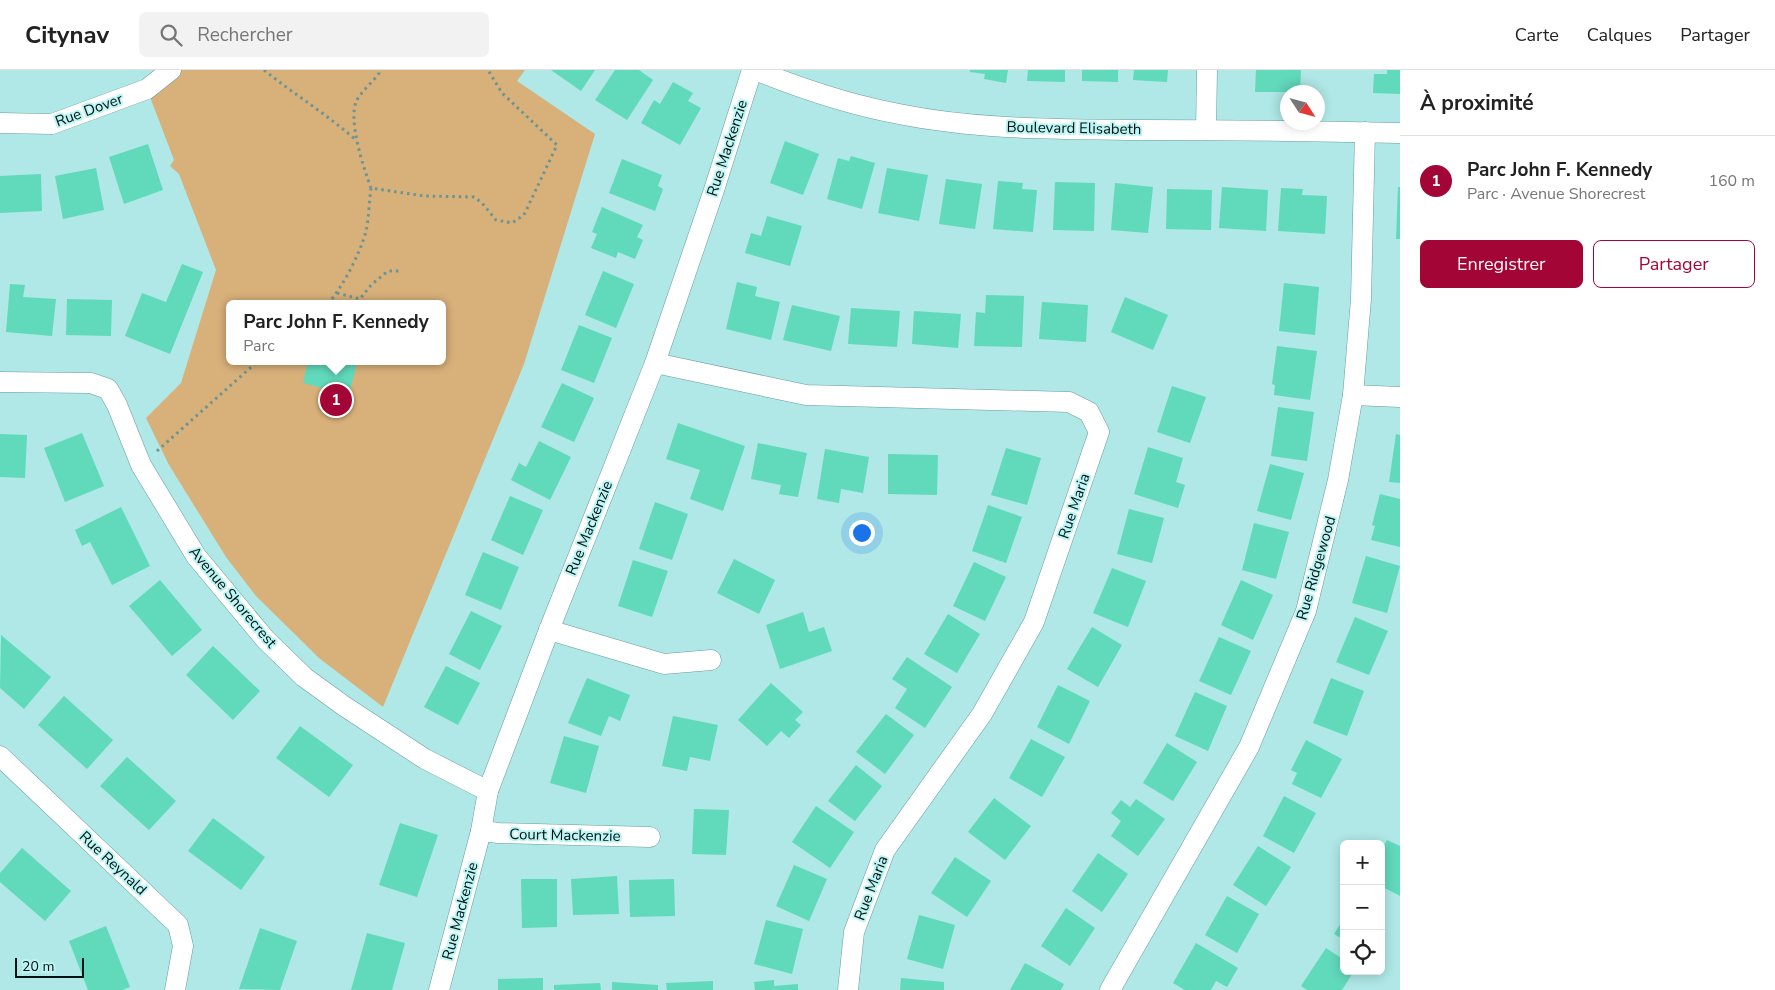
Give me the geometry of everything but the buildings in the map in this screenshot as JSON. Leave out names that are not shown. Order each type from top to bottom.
[{"type":"street","name":"Rue Dover","points":[[0,123],[52,124],[147,89],[171,70]]},
{"type":"street","name":"Boulevard Elisabeth","points":[[754,70],[818,94],[840,100],[899,114],[943,121],[1027,128],[1400,133]]},
{"type":"street","name":"Rue Mackenzie","points":[[439,990],[481,831],[488,791],[548,630],[655,363],[754,70]]},
{"type":"street","points":[[1206,130],[1207,70]]},
{"type":"street","name":"Rue Ridgewood","points":[[1110,990],[1249,747],[1306,611],[1338,480],[1353,395],[1361,299],[1364,132]]},
{"type":"street","name":"Rue Maria","points":[[655,363],[806,395],[1069,402],[1088,412],[1099,432],[1034,622],[982,714],[885,850],[854,932],[848,990]]},
{"type":"street","name":"Avenue Shorecrest","points":[[0,382],[91,383],[108,389],[117,405],[142,465],[196,556],[265,639],[304,677],[344,706],[424,759],[488,791]]},
{"type":"street","points":[[1353,395],[1400,397]]},
{"type":"street","points":[[548,630],[664,664],[711,660]]},
{"type":"street","name":"Rue Reynald","points":[[0,756],[178,925],[183,946],[175,990]]},
{"type":"street","name":"Court Mackenzie","points":[[481,831],[650,837]]},
{"type":"path","points":[[264,70],[292,93],[332,119],[357,141]]},
{"type":"path","points":[[331,300],[351,268],[366,231],[371,188],[357,148],[354,114],[357,100],[380,73],[378,70]]},
{"type":"path","points":[[371,188],[424,196],[474,198],[482,203],[496,220],[512,223],[524,215],[557,145],[502,94],[488,70]]},
{"type":"path","points":[[337,293],[360,299],[371,285],[388,271],[399,271]]},
{"type":"path","points":[[157,451],[254,365]]},
{"type":"shaded area","points":[[171,70],[525,70],[517,81],[595,134],[524,364],[383,707],[319,658],[256,596],[226,557],[169,465],[146,418],[181,383],[216,270],[179,174],[170,166],[174,160],[147,89]]},
{"type":"place","name":"Parc John F. Kennedy","points":[[336,400]]}]
